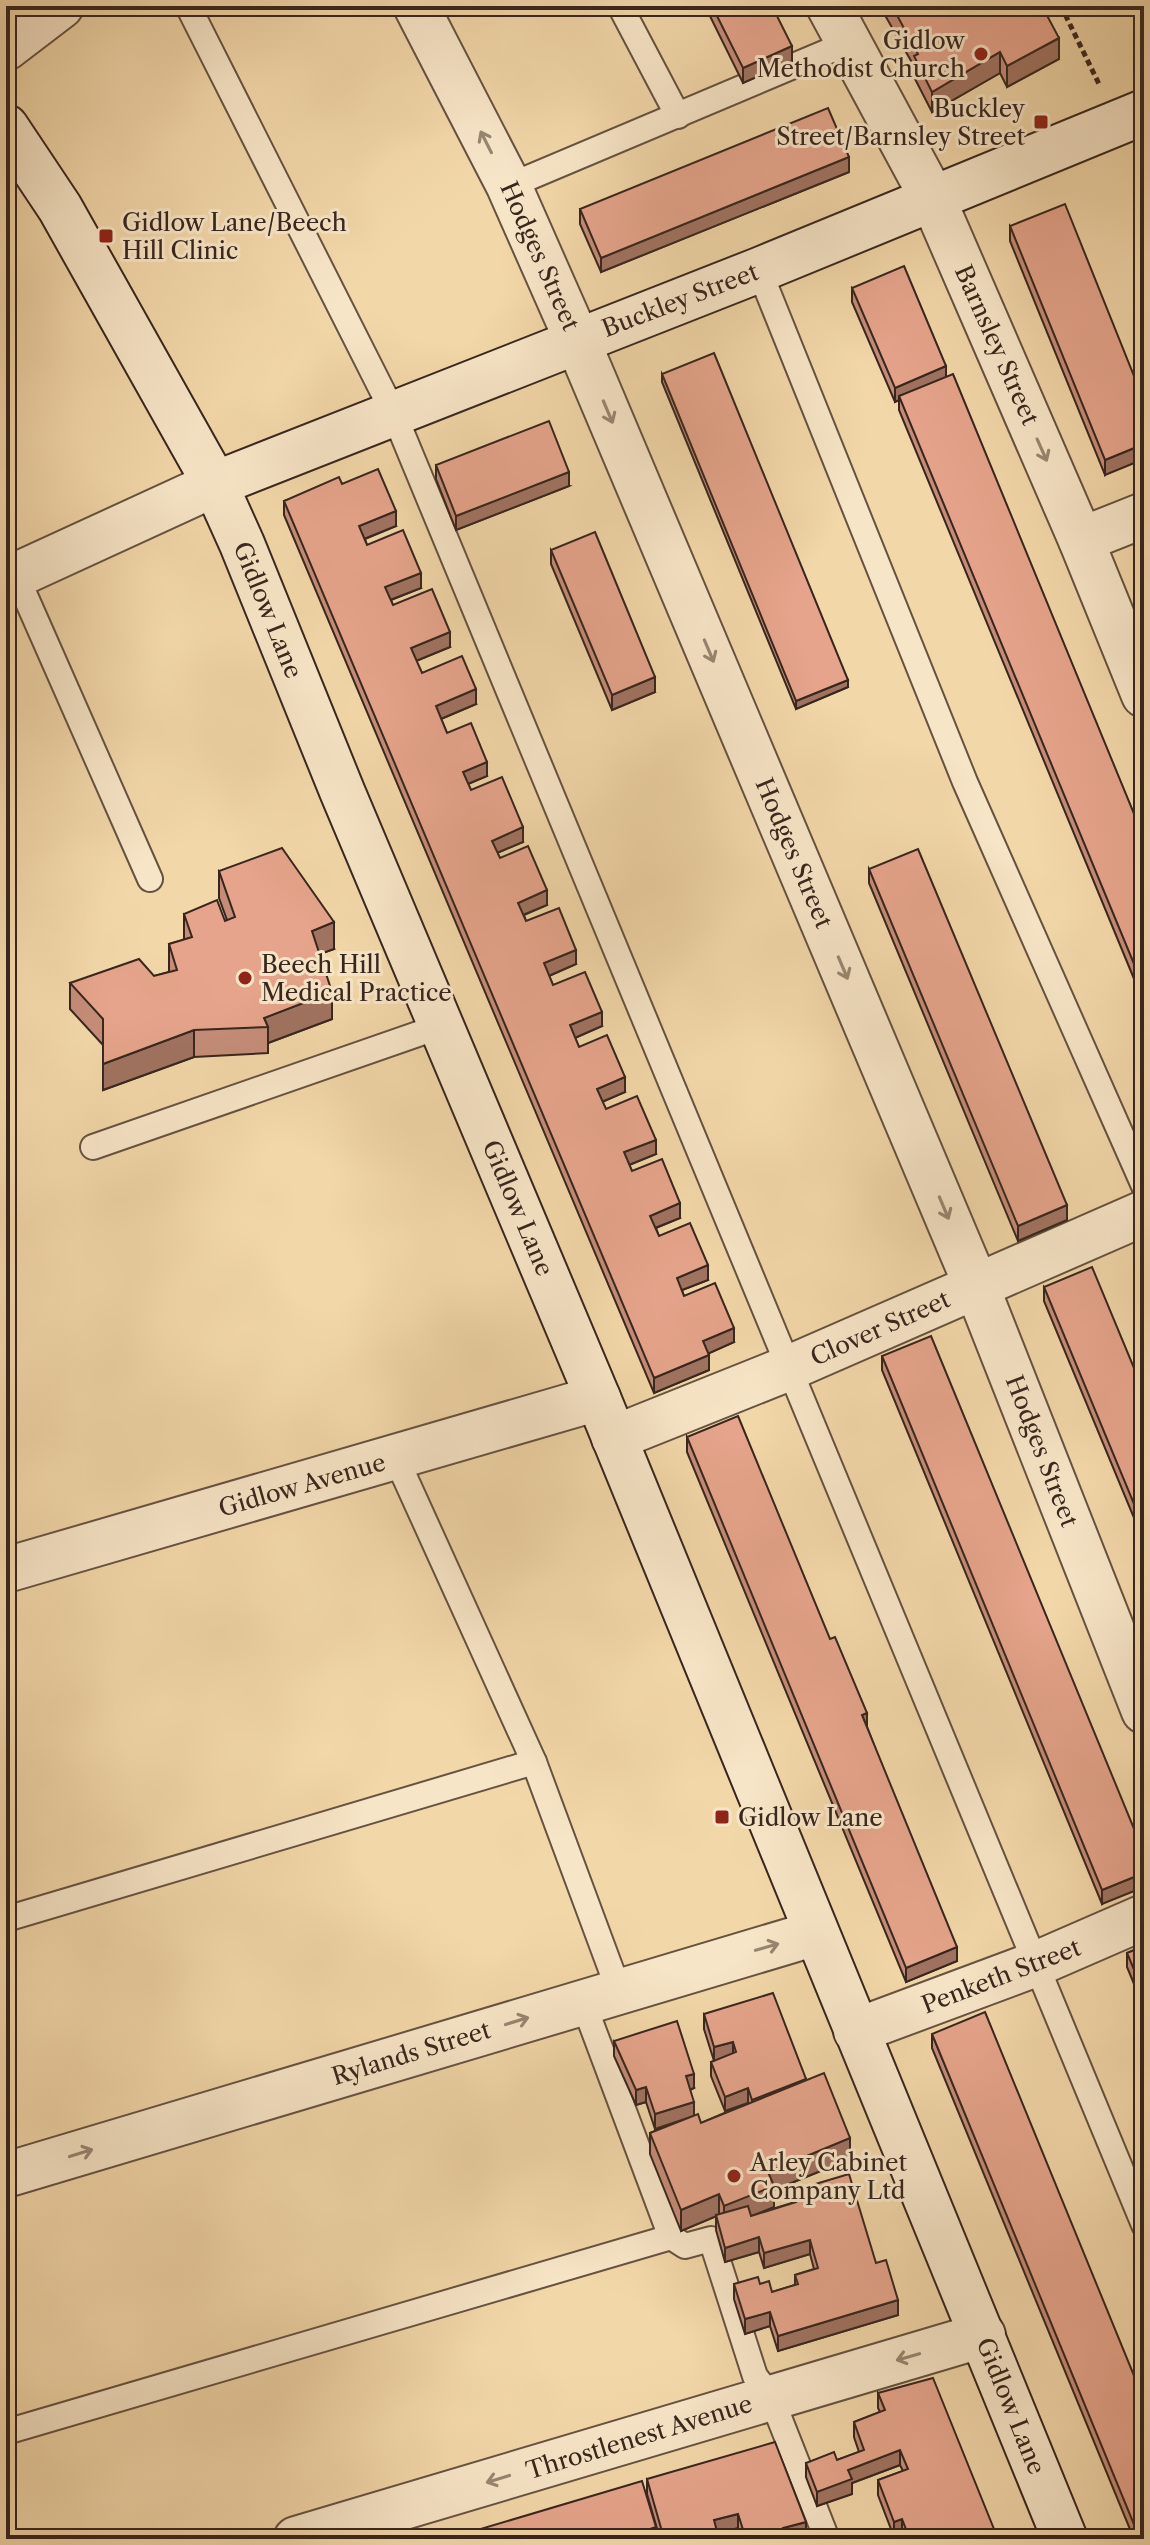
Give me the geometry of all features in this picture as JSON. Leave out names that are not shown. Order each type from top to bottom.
[{"type":"street","points":[[6,48],[61,6]]},
{"type":"street","name":"Hodges Street","points":[[416,6],[509,186],[577,340],[976,1285],[1144,1711]]},
{"type":"street","name":"Barnsley Street","points":[[839,25],[933,199],[1081,540],[1144,695]]},
{"type":"street","name":"Buckley Street","points":[[10,570],[215,484],[759,270],[1131,117]]},
{"type":"street","name":"Gidlow Lane","points":[[6,127],[60,208],[215,484],[598,1398],[1065,2539]]},
{"type":"street","points":[[1081,540],[1144,515]]},
{"type":"street","name":"Clover Street","points":[[614,1438],[789,1368],[1144,1213]]},
{"type":"street","name":"Gidlow Avenue","points":[[6,1570],[598,1398]]},
{"type":"street","name":"Penketh Street","points":[[856,2031],[1036,1964],[1144,1917]]},
{"type":"street","name":"Rylands Street","points":[[6,2175],[816,1933]]},
{"type":"street","name":"Throstlenest Avenue","points":[[296,2539],[983,2335]]},
{"type":"lane","points":[[188,6],[394,414],[1144,2225]]},
{"type":"lane","points":[[620,6],[678,116]]},
{"type":"lane","points":[[509,186],[678,116],[839,25]]},
{"type":"lane","points":[[759,270],[965,782],[1144,1186]]},
{"type":"lane","points":[[10,570],[150,879]]},
{"type":"lane","points":[[93,1147],[441,1026]]},
{"type":"lane","points":[[396,1458],[534,1762],[671,2237],[685,2246],[711,2239],[755,2376],[771,2397],[827,2539]]},
{"type":"lane","points":[[6,1919],[534,1762]]},
{"type":"lane","points":[[6,2432],[224,2365],[671,2237]]},
{"type":"path","points":[[1061,6],[1131,117]]},
{"type":"building","points":[[712,6],[772,6],[792,46],[743,68]]},
{"type":"building","name":"Gidlow Methodist Church","points":[[892,6],[1042,6],[1059,38],[1007,66],[1000,52],[932,92],[914,56],[918,54]]},
{"type":"building","points":[[828,108],[849,157],[601,258],[580,209]]},
{"type":"building","points":[[1065,204],[1144,401],[1144,444],[1105,460],[1010,226]]},
{"type":"building","points":[[904,266],[946,366],[895,388],[852,288]]},
{"type":"building","points":[[714,353],[848,680],[796,701],[662,374]]},
{"type":"building","points":[[953,374],[1144,838],[1144,988],[899,396]]},
{"type":"building","points":[[549,421],[569,472],[456,516],[436,465]]},
{"type":"building","points":[[378,469],[396,511],[359,526],[367,545],[403,530],[421,573],[385,587],[393,605],[432,589],[450,632],[411,648],[422,673],[462,656],[476,689],[436,706],[447,733],[471,723],[487,762],[463,772],[471,790],[502,777],[523,827],[492,841],[500,858],[528,846],[547,890],[518,903],[526,921],[559,908],[576,950],[544,963],[553,985],[585,972],[602,1012],[570,1025],[579,1047],[607,1035],[625,1077],[597,1089],[606,1109],[637,1096],[656,1140],[624,1152],[632,1171],[662,1159],[680,1203],[650,1216],[659,1236],[690,1223],[708,1265],[677,1278],[684,1296],[715,1283],[734,1328],[703,1341],[709,1355],[654,1378],[284,501],[339,477],[342,484]]},
{"type":"building","points":[[595,532],[655,677],[612,695],[551,550]]},
{"type":"building","name":"Beech Hill Medical Practice","points":[[282,848],[334,922],[312,931],[332,992],[264,1018],[268,1027],[194,1030],[103,1064],[103,1019],[70,983],[139,959],[154,976],[177,970],[169,944],[192,937],[184,914],[217,900],[225,921],[235,917],[219,871]]},
{"type":"building","points":[[918,849],[1067,1205],[1018,1226],[869,869]]},
{"type":"building","points":[[1092,1267],[1144,1392],[1144,1528],[1044,1287]]},
{"type":"building","points":[[931,1336],[1144,1853],[1144,1873],[1102,1890],[882,1356]]},
{"type":"building","points":[[738,1416],[830,1639],[835,1637],[867,1713],[862,1715],[957,1947],[906,1968],[687,1437]]},
{"type":"building","points":[[1144,1946],[1144,1993],[1127,1953]]},
{"type":"building","points":[[773,1993],[806,2079],[752,2100],[748,2088],[725,2097],[711,2062],[736,2052],[733,2042],[714,2047],[704,2014]]},
{"type":"building","points":[[985,2012],[1144,2400],[1144,2539],[1140,2539],[932,2034]]},
{"type":"building","points":[[677,2021],[694,2074],[686,2076],[694,2102],[655,2114],[646,2087],[636,2090],[614,2041]]},
{"type":"building","name":"Arley Cabinet Company Ltd","points":[[824,2073],[850,2138],[768,2172],[774,2186],[724,2206],[719,2194],[681,2210],[650,2133],[698,2114],[701,2123]]},
{"type":"building","points":[[849,2174],[876,2263],[886,2260],[898,2300],[778,2336],[770,2312],[745,2319],[734,2284],[758,2277],[760,2284],[769,2281],[772,2292],[798,2284],[795,2275],[818,2268],[810,2240],[764,2253],[759,2237],[725,2248],[716,2215],[748,2206],[751,2216],[796,2202],[792,2191]]},
{"type":"building","points":[[933,2378],[998,2539],[903,2539],[909,2537],[902,2519],[894,2522],[878,2480],[908,2469],[900,2450],[848,2470],[852,2479],[817,2492],[806,2463],[834,2452],[837,2460],[864,2450],[854,2422],[885,2410],[878,2393]]},
{"type":"building","points":[[775,2442],[806,2522],[783,2528],[784,2534],[768,2539],[746,2539],[738,2514],[714,2520],[719,2539],[679,2539],[676,2531],[663,2535],[647,2479]]},
{"type":"building","points":[[642,2481],[656,2527],[621,2539],[447,2539]]},
{"type":"place","name":"Gidlow Methodist Church","points":[[981,54]]},
{"type":"place","name":"Buckley Street/Barnsley Street","points":[[1041,122]]},
{"type":"place","name":"Gidlow Lane/Beech Hill Clinic","points":[[106,236]]},
{"type":"place","name":"Beech Hill Medical Practice","points":[[245,978]]},
{"type":"place","name":"Gidlow Lane","points":[[722,1817]]},
{"type":"place","name":"Arley Cabinet Company Ltd","points":[[734,2176]]}]
